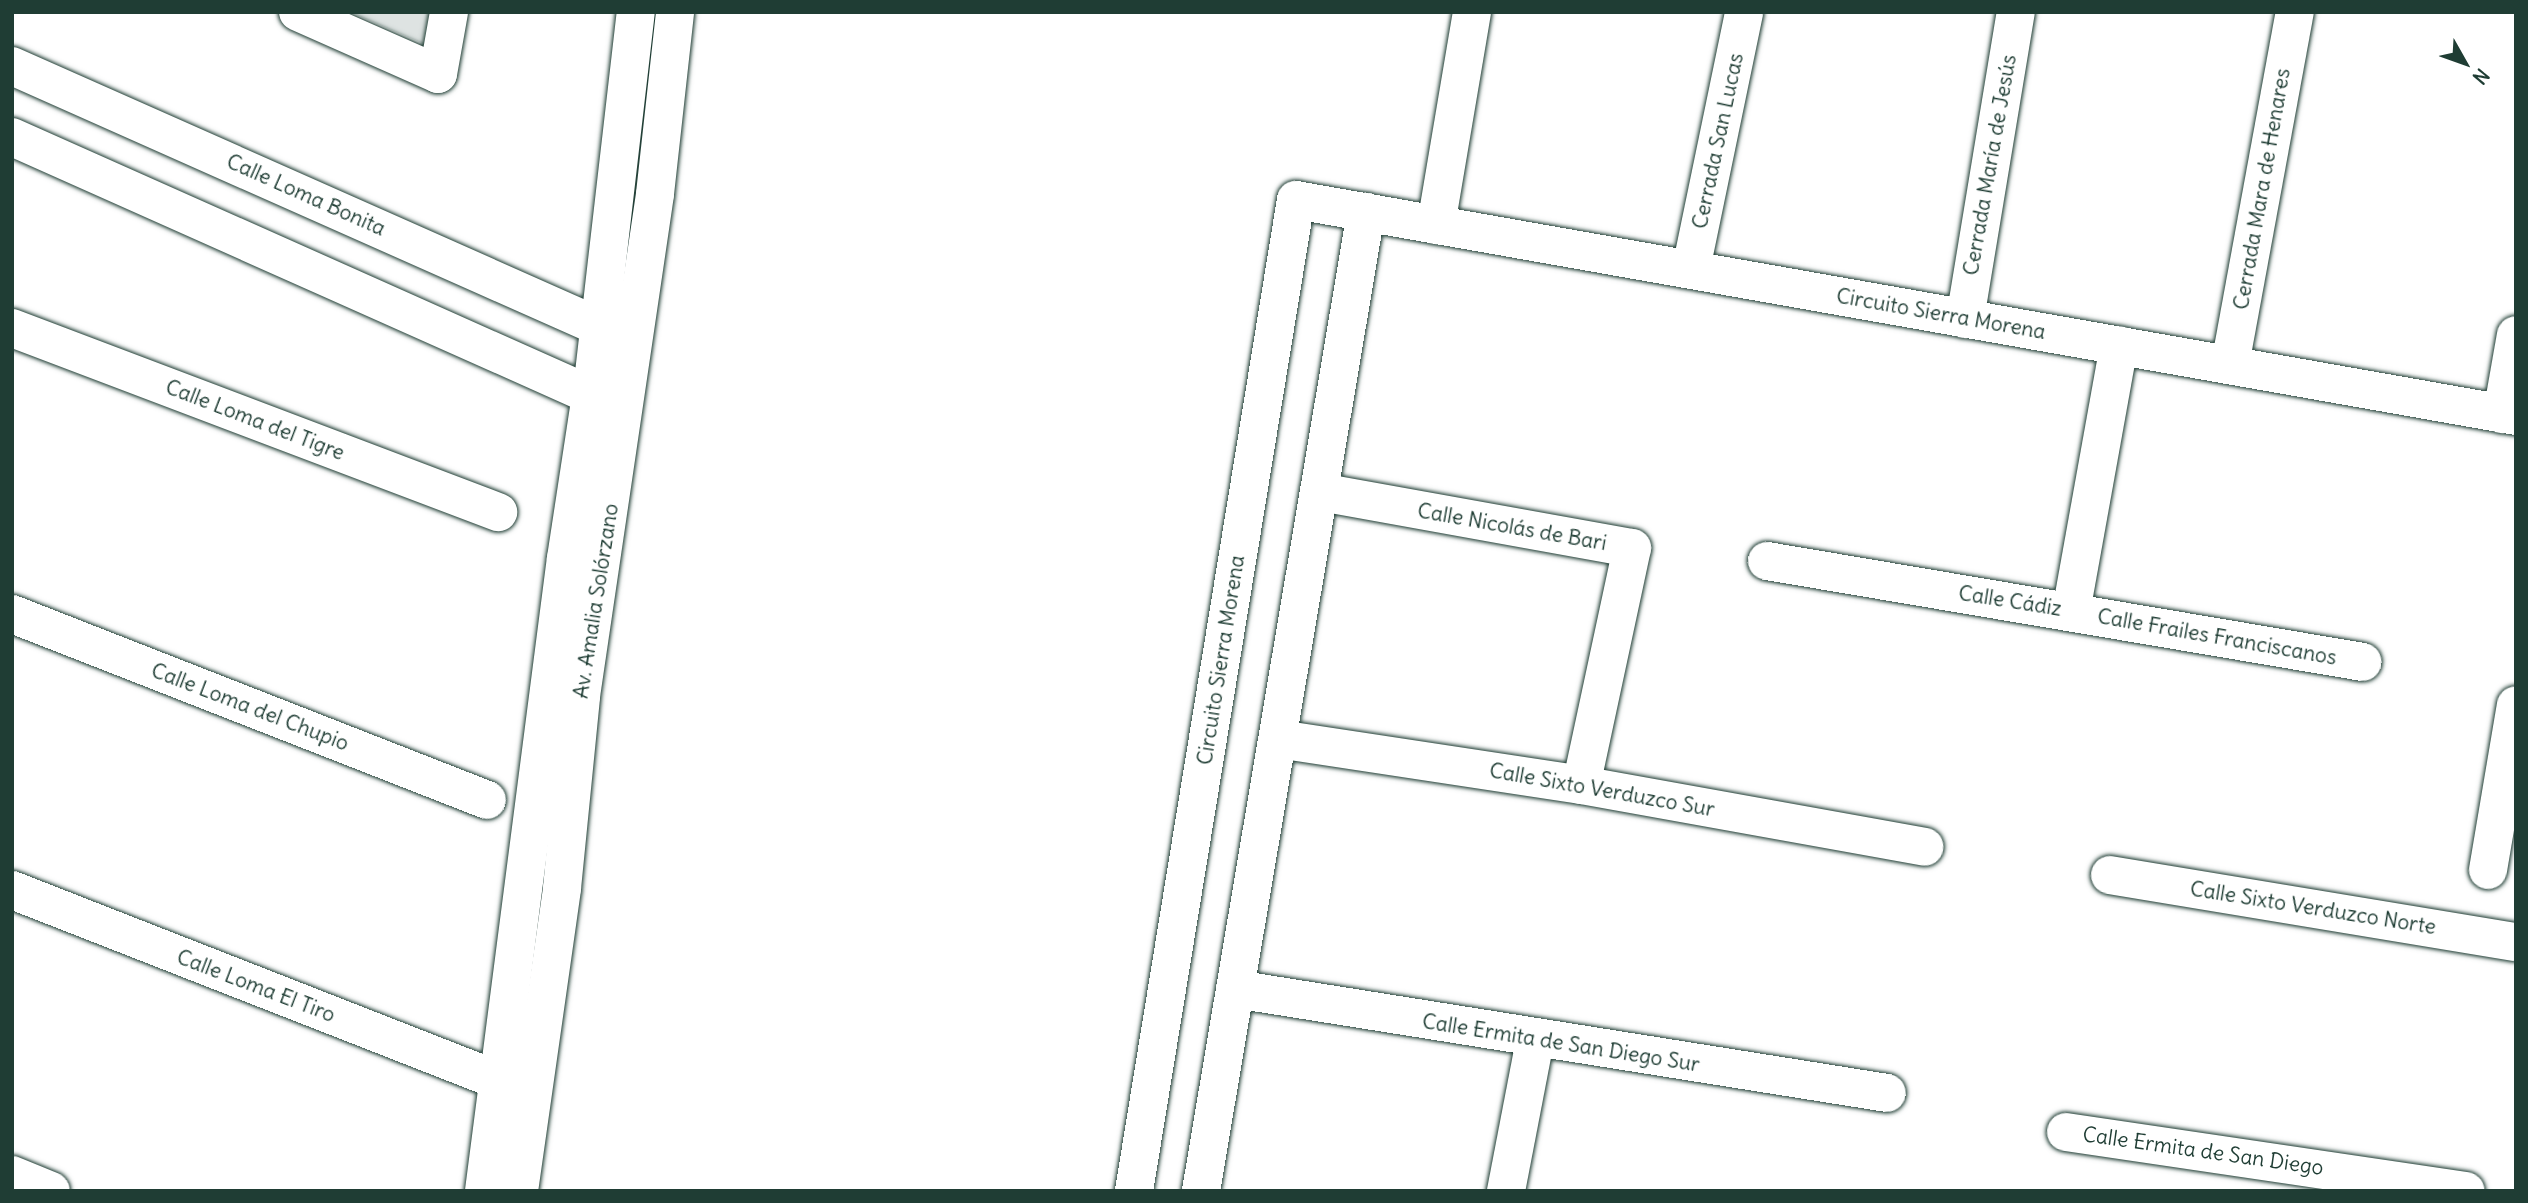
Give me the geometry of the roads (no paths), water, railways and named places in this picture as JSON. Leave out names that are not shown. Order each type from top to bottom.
[{"type":"street","points":[[298,12],[438,74],[449,12]]},
{"type":"street","name":"Av. Amalia Solórzano","points":[[484,1191],[552,660],[600,327],[636,12]]},
{"type":"street","name":"Av. Amalia Solórzano","points":[[519,1191],[562,888],[580,696],[655,194],[675,12]]},
{"type":"street","points":[[1436,225],[1472,12]]},
{"type":"street","name":"Cerrada San Lucas","points":[[1691,269],[1744,12]]},
{"type":"street","name":"Cerrada María de Jesús","points":[[1965,318],[2016,12]]},
{"type":"street","name":"Cerrada Mara de Henares","points":[[2230,365],[2295,12]]},
{"type":"street","name":"Calle Loma Bonita","points":[[12,66],[600,327]]},
{"type":"street","points":[[12,137],[591,396]]},
{"type":"street","name":"Circuito Sierra Morena","points":[[1134,1191],[1296,200],[2509,415]]},
{"type":"street","points":[[1201,1191],[1366,212]]},
{"type":"street","name":"Calle Loma del Tigre","points":[[12,328],[498,512]]},
{"type":"street","points":[[2509,415],[2516,335]]},
{"type":"street","name":"Calle Cádiz","points":[[1767,561],[2071,612],[2119,345]]},
{"type":"street","name":"Calle Nicolás de Bari","points":[[1320,492],[1632,548],[1581,785]]},
{"type":"street","name":"Calle Frailes Franciscanos","points":[[2071,612],[2363,662]]},
{"type":"street","name":"Calle Loma del Chupio","points":[[12,614],[487,800]]},
{"type":"street","points":[[2488,870],[2516,705]]},
{"type":"street","name":"Calle Sixto Verduzco Sur","points":[[1278,739],[1581,785],[1924,847]]},
{"type":"street","name":"Calle Sixto Verduzco Norte","points":[[2110,875],[2516,942]]},
{"type":"street","name":"Calle Loma El Tiro","points":[[12,890],[500,1082]]},
{"type":"street","name":"Calle Ermita de San Diego Sur","points":[[1235,989],[1535,1041],[1887,1093]]},
{"type":"street","points":[[1506,1191],[1535,1041]]},
{"type":"street","name":"Calle Ermita de San Diego","points":[[2066,1132],[2444,1188]]},
{"type":"street","points":[[12,1175],[51,1191]]}]
